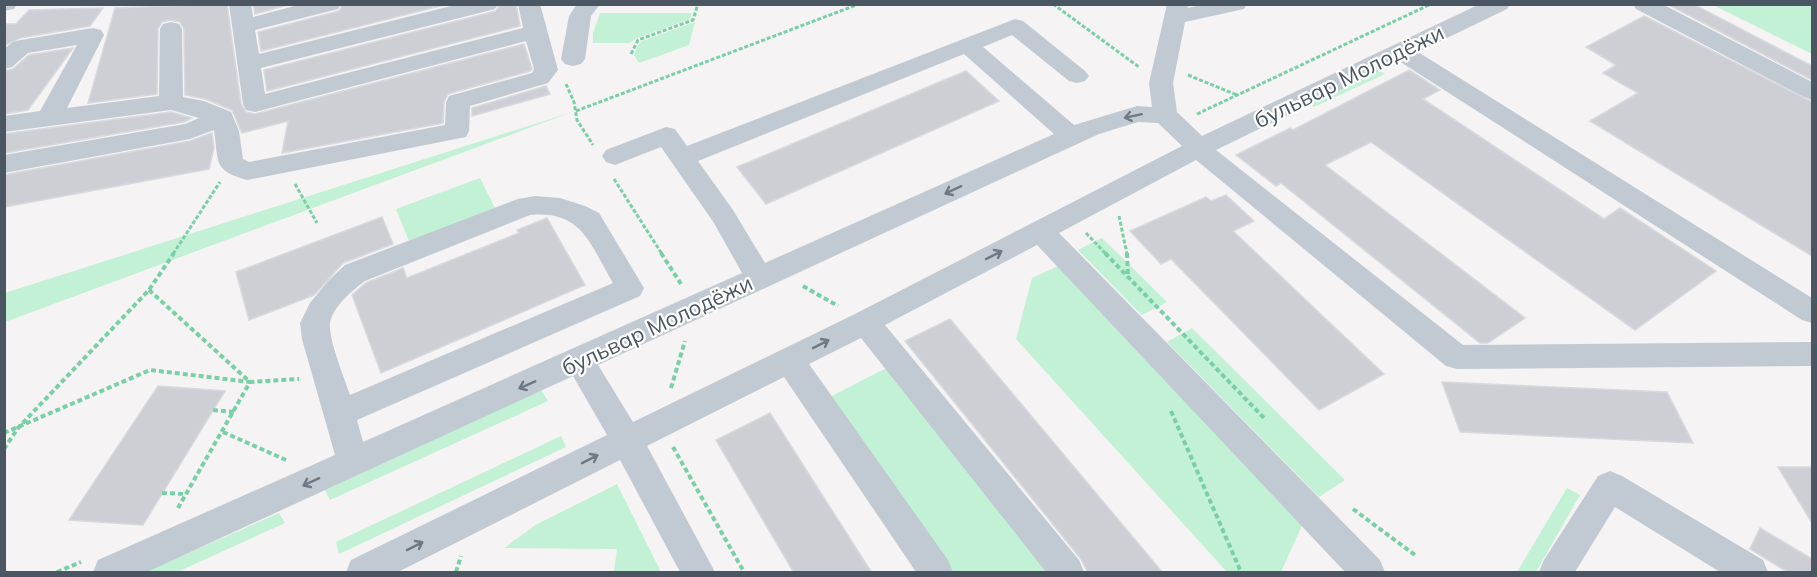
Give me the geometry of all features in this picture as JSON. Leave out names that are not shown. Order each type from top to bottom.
[{"type":"street","points":[[330,4],[242,15],[255,104],[535,32]]},
{"type":"street","points":[[249,64],[487,4]]},
{"type":"street","points":[[222,117],[227,131],[231,164],[247,171],[458,131],[458,102],[540,78],[546,70],[529,4]]},
{"type":"street","points":[[573,59],[580,16],[588,4]]},
{"type":"street","points":[[1236,4],[1177,11],[1161,83],[1170,120],[1199,148],[1457,357],[1812,354]]},
{"type":"street","name":"бульвар Молодёжи","points":[[363,573],[865,322],[1199,148],[1499,4]]},
{"type":"street","points":[[1644,4],[1812,92]]},
{"type":"street","points":[[682,158],[1016,26],[1077,76]]},
{"type":"street","points":[[171,29],[171,102]]},
{"type":"street","points":[[5,62],[21,46],[93,35],[49,118]]},
{"type":"street","points":[[967,45],[1071,136]]},
{"type":"street","points":[[1400,51],[1812,312]]},
{"type":"street","points":[[4,124],[171,102],[195,107],[222,117]]},
{"type":"street","name":"бульвар Молодёжи","points":[[110,573],[1071,136],[1137,114],[1170,120]]},
{"type":"street","points":[[4,164],[190,131],[222,117]]},
{"type":"street","points":[[607,159],[666,135],[724,217],[759,278]]},
{"type":"street","points":[[353,463],[314,325],[326,296],[349,277],[377,260],[527,206],[547,205],[582,215],[589,220],[653,327]]},
{"type":"street","points":[[1040,231],[1368,573]]},
{"type":"street","points":[[339,414],[630,288]]},
{"type":"street","points":[[865,322],[1067,573]]},
{"type":"street","points":[[789,360],[936,573]]},
{"type":"street","points":[[580,361],[627,441],[698,573]]},
{"type":"street","points":[[1556,573],[1610,486],[1751,573]]},
{"type":"path","points":[[631,54],[638,40],[693,20],[698,4]]},
{"type":"path","points":[[840,11],[844,4]]},
{"type":"path","points":[[576,111],[859,4]]},
{"type":"path","points":[[1053,4],[1161,83]]},
{"type":"path","points":[[1170,120],[1237,95],[1431,4]]},
{"type":"path","points":[[1183,73],[1237,95]]},
{"type":"path","points":[[566,85],[578,120],[607,159],[695,308],[660,424],[744,573]]},
{"type":"path","points":[[279,165],[299,189],[316,223]]},
{"type":"path","points":[[4,449],[18,428],[149,290],[219,186],[220,176]]},
{"type":"path","points":[[1082,230],[1267,421]]},
{"type":"path","points":[[149,290],[250,382]]},
{"type":"path","points":[[4,433],[150,370],[250,382],[329,378]]},
{"type":"path","points":[[174,514],[250,382]]},
{"type":"path","points":[[213,410],[234,412]]},
{"type":"path","points":[[223,432],[291,462]]},
{"type":"path","points":[[162,493],[186,494]]},
{"type":"path","points":[[1349,506],[1415,555]]},
{"type":"green space","points":[[1713,5],[1812,5],[1812,54]]},
{"type":"green space","points":[[600,13],[692,13],[690,19],[637,38],[630,43],[593,43],[593,33]]},
{"type":"green space","points":[[695,22],[689,45],[639,63],[634,55],[642,41]]},
{"type":"green space","points":[[1379,70],[1385,74],[1314,107],[1308,103]]},
{"type":"green space","points":[[572,112],[5,322],[5,293]]},
{"type":"green space","points":[[480,178],[495,208],[409,241],[396,209]]},
{"type":"green space","points":[[1102,238],[1167,302],[1142,315],[1078,250]]},
{"type":"green space","points":[[1058,266],[1304,521],[1281,572],[1227,572],[1016,339],[1032,278]]},
{"type":"green space","points":[[1192,328],[1345,480],[1319,497],[1167,342]]},
{"type":"green space","points":[[898,362],[1067,572],[936,572],[818,403]]},
{"type":"green space","points":[[541,390],[548,401],[330,500],[325,490]]},
{"type":"green space","points":[[561,436],[566,447],[339,554],[336,542]]},
{"type":"green space","points":[[617,484],[661,572],[614,572],[617,549],[504,548],[537,524]]},
{"type":"green space","points":[[1567,488],[1580,495],[1536,572],[1517,572]]},
{"type":"green space","points":[[279,513],[285,523],[177,572],[145,572]]},
{"type":"building","points":[[227,4],[241,104],[246,112],[255,114],[524,44],[532,69],[448,94],[444,102],[443,123],[282,153],[288,121],[242,133],[232,110],[205,99],[185,95],[184,29],[180,22],[170,20],[162,22],[158,29],[157,94],[88,103],[115,8]]},
{"type":"building","points":[[253,4],[291,4],[255,14]]},
{"type":"building","points":[[343,4],[448,4],[261,51],[258,32],[339,11]]},
{"type":"building","points":[[500,4],[516,4],[520,26],[267,91],[264,70],[496,11]]},
{"type":"building","points":[[1693,4],[1812,66],[1812,80],[1671,6]]},
{"type":"building","points":[[103,8],[90,26],[20,38],[4,46],[4,24],[16,24],[29,10]]},
{"type":"building","points":[[1644,16],[1812,102],[1812,256],[1590,121],[1638,93],[1603,73],[1616,65],[1586,47]]},
{"type":"building","points":[[73,48],[28,110],[4,114],[4,71],[13,69],[29,55]]},
{"type":"building","points":[[1409,70],[1440,90],[1423,99],[1604,219],[1620,208],[1716,271],[1635,330],[1371,142],[1325,165],[1525,318],[1488,343],[1480,343],[1281,183],[1276,186],[1236,155],[1290,128],[1293,130]]},
{"type":"building","points":[[966,71],[999,101],[766,204],[737,167]]},
{"type":"building","points":[[546,86],[550,94],[472,116],[472,108]]},
{"type":"building","points":[[171,112],[192,118],[184,122],[4,153],[4,134]]},
{"type":"building","points":[[212,133],[214,148],[209,169],[4,207],[4,175],[190,141]]},
{"type":"building","points":[[1226,195],[1254,221],[1233,231],[1384,374],[1319,410],[1171,259],[1161,264],[1130,231],[1206,197],[1211,201]]},
{"type":"building","points":[[382,217],[393,244],[343,263],[314,295],[249,320],[236,272]]},
{"type":"building","points":[[547,218],[585,285],[381,373],[352,295],[366,283],[403,268],[407,278],[519,233],[517,230]]},
{"type":"building","points":[[950,319],[1163,573],[1088,573],[1081,559],[905,341]]},
{"type":"building","points":[[1442,382],[1667,392],[1693,443],[1460,432]]},
{"type":"building","points":[[158,386],[225,391],[143,525],[69,520]]},
{"type":"building","points":[[770,413],[872,573],[794,573],[716,440]]},
{"type":"building","points":[[1778,467],[1812,467],[1812,523]]},
{"type":"building","points":[[1760,528],[1812,559],[1812,573],[1789,573],[1750,549]]}]
